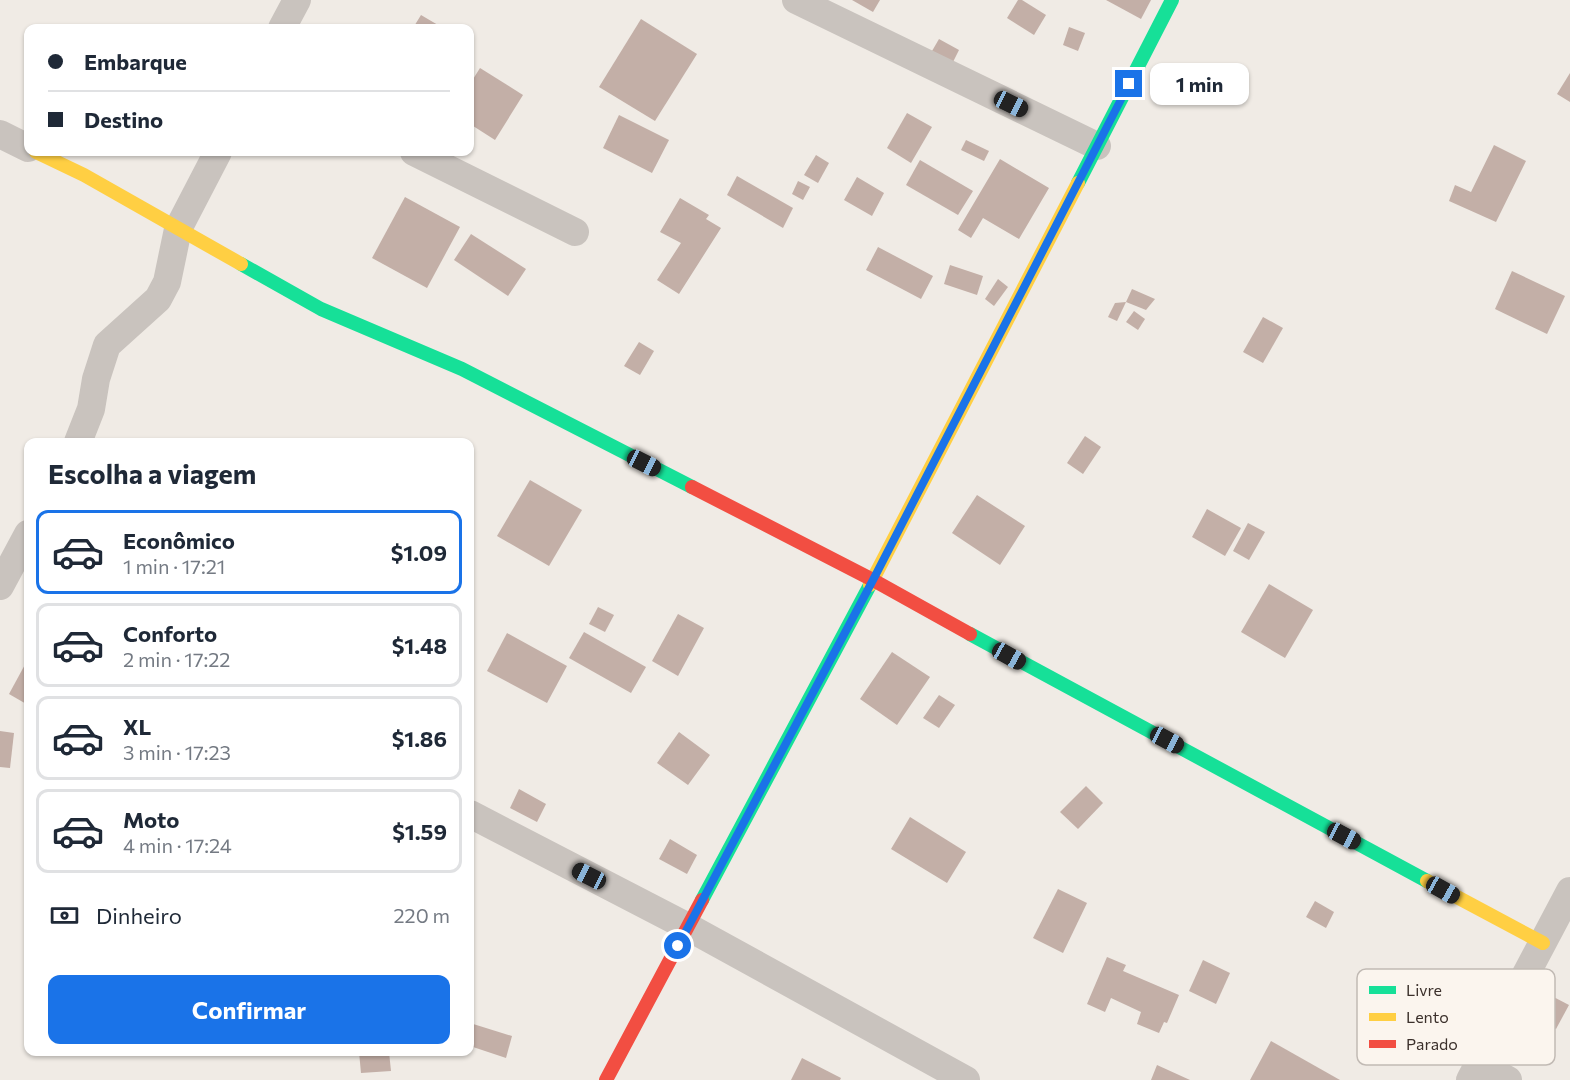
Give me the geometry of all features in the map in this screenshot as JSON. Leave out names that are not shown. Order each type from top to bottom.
[{"type":"street","points":[[284,24],[297,0]]},
{"type":"street","points":[[796,0],[1097,146]]},
{"type":"street","points":[[606,1080],[873,580],[1172,0]]},
{"type":"street","points":[[0,134],[24,146]]},
{"type":"street","points":[[44,156],[84,175],[321,309],[462,369],[873,580],[1542,943]]},
{"type":"street","points":[[80,438],[91,410],[96,379],[107,345],[158,299],[167,282],[178,229],[216,156]]},
{"type":"street","points":[[422,156],[575,232]]},
{"type":"street","points":[[0,586],[21,565]]},
{"type":"street","points":[[474,816],[688,927],[966,1080]]},
{"type":"street","points":[[1528,969],[1570,891]]},
{"type":"street","points":[[1475,1072],[1508,1080]]},
{"type":"building","points":[[852,0],[880,0],[873,12]]},
{"type":"building","points":[[1018,0],[1022,0],[1046,15],[1034,35],[1007,18]]},
{"type":"building","points":[[1106,0],[1151,0],[1141,19]]},
{"type":"building","points":[[421,15],[436,24],[415,24]]},
{"type":"building","points":[[641,19],[697,54],[655,121],[599,87]]},
{"type":"building","points":[[1069,27],[1085,33],[1078,51],[1063,45]]},
{"type":"building","points":[[939,39],[959,50],[953,62],[932,51]]},
{"type":"building","points":[[480,68],[523,95],[495,140],[474,127],[474,78]]},
{"type":"building","points":[[1570,73],[1570,102],[1557,94]]},
{"type":"building","points":[[907,113],[932,127],[911,163],[887,148]]},
{"type":"building","points":[[619,115],[669,140],[652,173],[603,148]]},
{"type":"building","points":[[966,140],[989,151],[984,161],[961,150]]},
{"type":"building","points":[[1494,145],[1526,161],[1496,222],[1449,201],[1455,185],[1471,192]]},
{"type":"building","points":[[816,155],[829,163],[818,183],[804,175]]},
{"type":"building","points":[[1000,159],[1049,188],[1019,239],[983,218],[971,238],[958,230]]},
{"type":"building","points":[[920,160],[973,191],[958,215],[906,185]]},
{"type":"building","points":[[737,176],[793,208],[783,228],[727,195]]},
{"type":"building","points":[[857,177],[884,193],[872,216],[844,200]]},
{"type":"building","points":[[798,181],[810,187],[803,200],[792,194]]},
{"type":"building","points":[[405,197],[460,227],[427,288],[372,258]]},
{"type":"building","points":[[680,198],[709,215],[706,219],[721,228],[679,294],[657,280],[681,243],[660,232]]},
{"type":"building","points":[[471,234],[526,269],[508,296],[454,260]]},
{"type":"building","points":[[878,247],[933,276],[921,299],[866,270]]},
{"type":"building","points":[[950,265],[983,276],[977,295],[944,284]]},
{"type":"building","points":[[1512,271],[1565,296],[1547,334],[1495,309]]},
{"type":"building","points":[[998,279],[1008,287],[994,306],[985,299]]},
{"type":"building","points":[[1132,289],[1155,299],[1146,310],[1126,302]]},
{"type":"building","points":[[1126,302],[1117,321],[1108,317],[1115,303]]},
{"type":"building","points":[[1134,311],[1145,319],[1138,330],[1126,322]]},
{"type":"building","points":[[1263,317],[1283,328],[1263,363],[1243,352]]},
{"type":"building","points":[[639,342],[654,351],[640,375],[624,366]]},
{"type":"building","points":[[1085,436],[1101,447],[1083,474],[1067,463]]},
{"type":"building","points":[[530,480],[582,510],[549,566],[497,536]]},
{"type":"building","points":[[977,495],[1025,526],[1000,565],[952,533]]},
{"type":"building","points":[[1207,509],[1241,528],[1225,556],[1192,537]]},
{"type":"building","points":[[1248,523],[1265,532],[1249,560],[1233,551]]},
{"type":"building","points":[[1269,584],[1313,610],[1285,658],[1241,632]]},
{"type":"building","points":[[598,607],[614,615],[605,632],[589,624]]},
{"type":"building","points":[[678,614],[704,628],[678,676],[652,661]]},
{"type":"building","points":[[584,632],[646,667],[631,693],[569,658]]},
{"type":"building","points":[[507,633],[567,666],[547,703],[487,671]]},
{"type":"building","points":[[892,652],[930,677],[897,725],[860,699]]},
{"type":"building","points":[[24,666],[24,703],[9,694]]},
{"type":"building","points":[[939,695],[955,705],[939,728],[923,718]]},
{"type":"building","points":[[0,731],[14,733],[10,768],[0,767]]},
{"type":"building","points":[[679,732],[710,755],[688,785],[657,763]]},
{"type":"building","points":[[1086,786],[1103,803],[1078,829],[1060,812]]},
{"type":"building","points":[[519,789],[546,804],[537,822],[510,808]]},
{"type":"building","points":[[910,817],[966,852],[947,883],[891,849]]},
{"type":"building","points":[[670,839],[697,855],[687,874],[659,859]]},
{"type":"building","points":[[1058,889],[1087,903],[1063,953],[1033,938]]},
{"type":"building","points":[[1315,901],[1334,912],[1326,928],[1306,917]]},
{"type":"building","points":[[1107,957],[1126,965],[1123,971],[1179,995],[1167,1023],[1164,1022],[1159,1033],[1137,1024],[1141,1012],[1111,998],[1105,1012],[1087,1004]]},
{"type":"building","points":[[1203,960],[1230,973],[1216,1004],[1189,991]]},
{"type":"building","points":[[1555,998],[1569,1005],[1555,1028]]},
{"type":"building","points":[[474,1024],[512,1036],[506,1058],[474,1047]]},
{"type":"building","points":[[1271,1041],[1340,1080],[1250,1080]]},
{"type":"building","points":[[359,1056],[389,1056],[391,1071],[361,1073]]},
{"type":"building","points":[[802,1058],[841,1078],[840,1080],[791,1080]]},
{"type":"building","points":[[1157,1065],[1190,1080],[1151,1080]]},
{"type":"traffic: fast","points":[[1078,183],[1172,0]]},
{"type":"traffic: fast","points":[[241,264],[321,309],[462,369],[692,487]]},
{"type":"traffic: fast","points":[[702,900],[870,585]]},
{"type":"traffic: fast","points":[[970,634],[1427,881]]},
{"type":"traffic: slow","points":[[44,156],[84,175],[241,264]]},
{"type":"traffic: slow","points":[[870,585],[1078,183]]},
{"type":"traffic: slow","points":[[1427,881],[1543,943]]},
{"type":"traffic: jam","points":[[692,487],[873,580],[970,634]]},
{"type":"traffic: jam","points":[[606,1080],[702,900]]},
{"type":"route","points":[[678,946],[873,580],[1129,84]]}]
